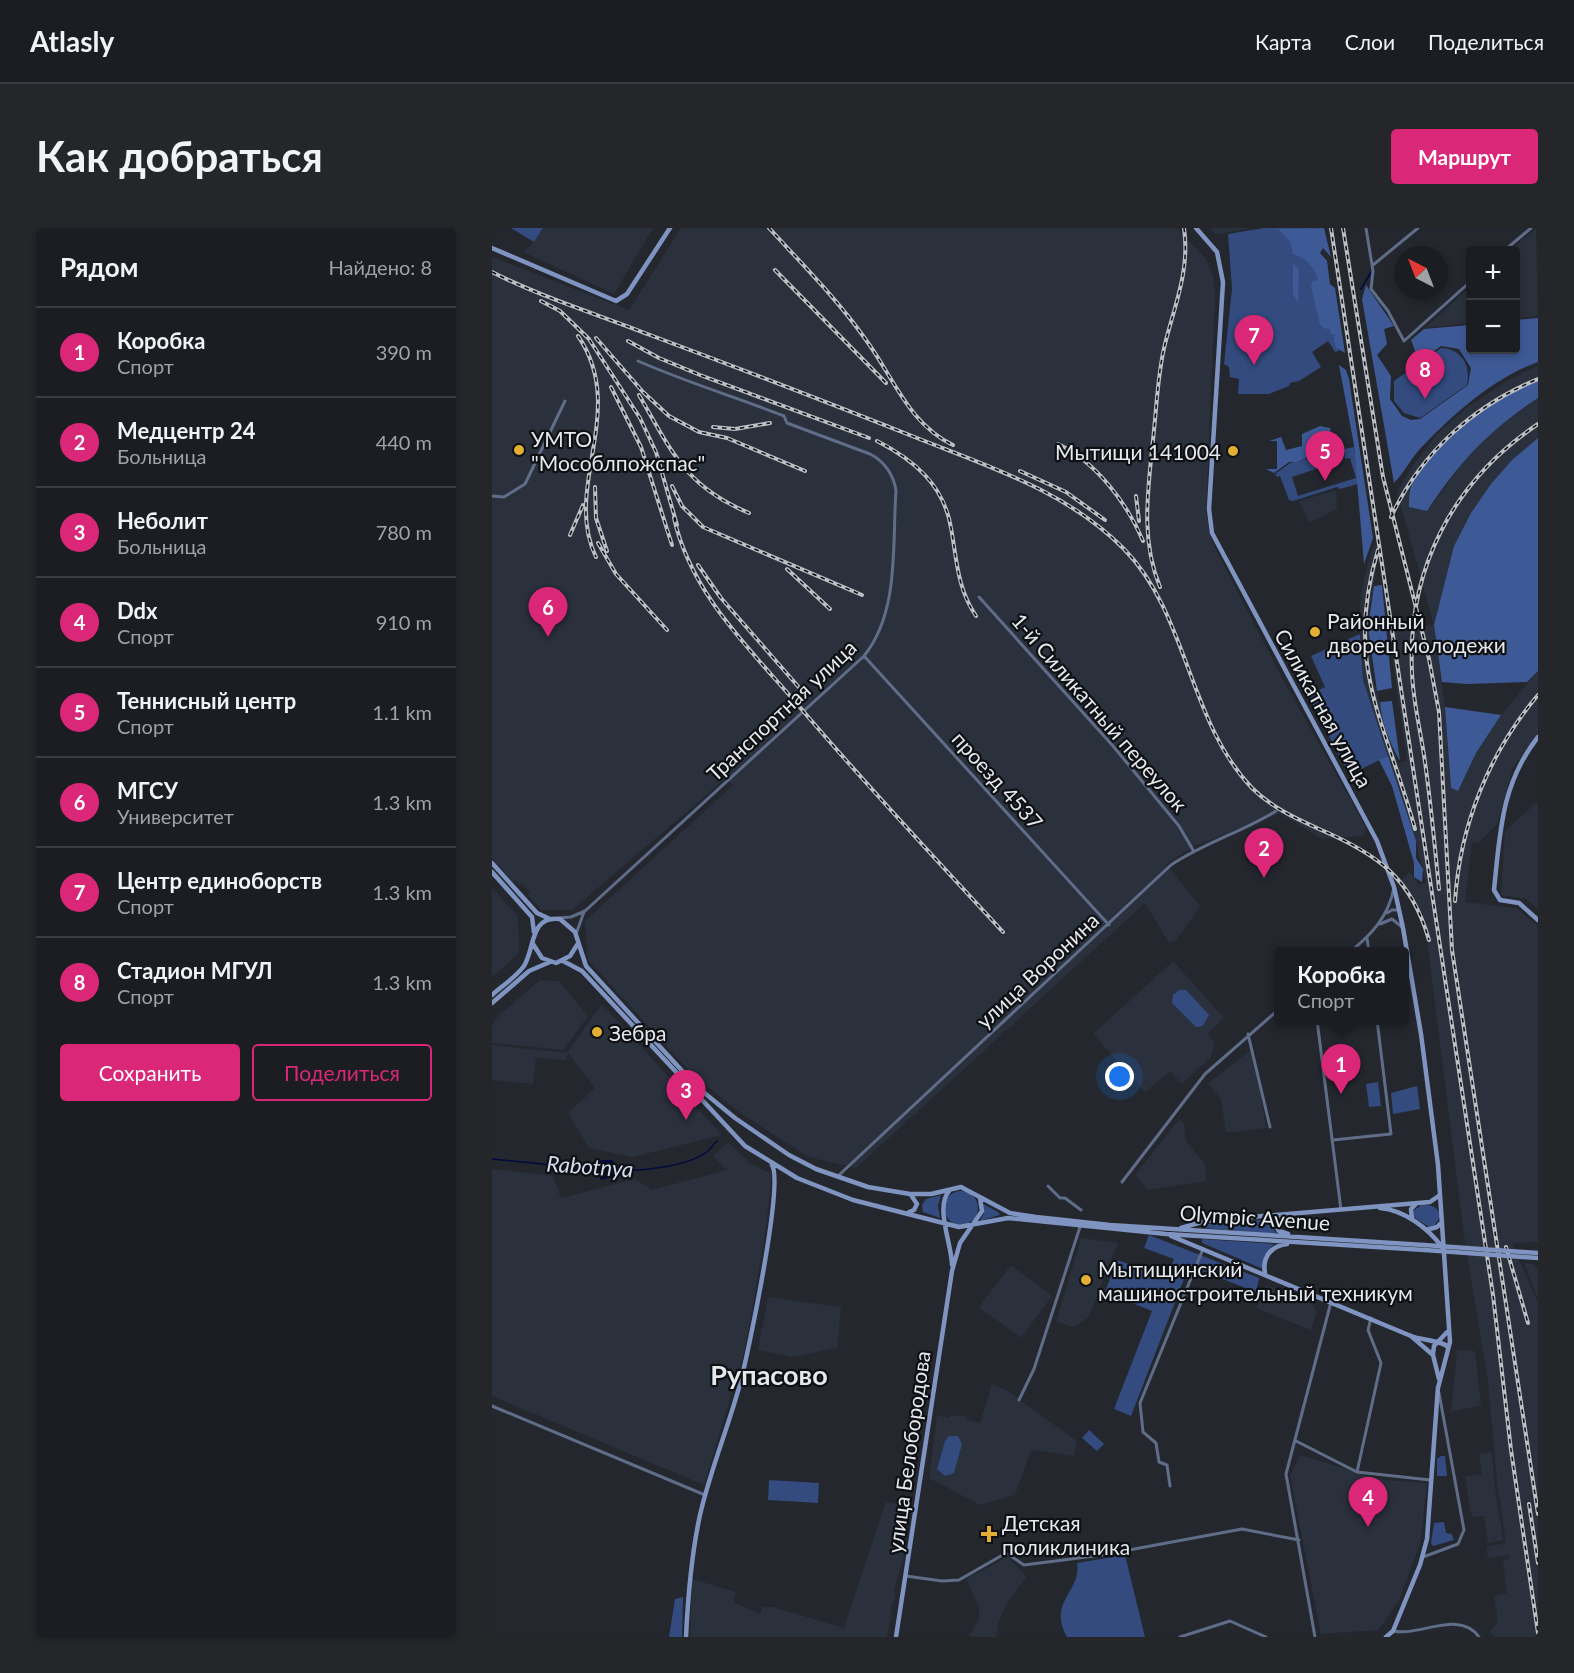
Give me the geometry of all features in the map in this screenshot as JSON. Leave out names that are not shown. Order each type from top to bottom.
[{"type":"main road","points":[[492,248],[616,300],[627,294],[670,228]]},
{"type":"main road","name":"Силикатная улица","points":[[1196,228],[1217,252],[1223,282],[1209,509],[1212,533],[1377,841],[1394,887],[1406,947]]},
{"type":"main road","points":[[1538,737],[1516,769],[1504,803],[1495,896],[1500,900],[1519,903],[1538,920]]},
{"type":"main road","points":[[492,863],[537,913],[550,919]]},
{"type":"main road","points":[[492,872],[532,917],[534,932],[522,968],[492,995]]},
{"type":"main road","points":[[492,1003],[529,971],[550,962],[563,961],[573,954],[577,942],[576,934],[569,924],[557,918],[550,919],[534,932]]},
{"type":"main road","points":[[532,942],[539,955],[550,962]]},
{"type":"main road","name":"Olympic Avenue","points":[[577,942],[586,966],[692,1082],[723,1110],[803,1163],[837,1177],[868,1187],[910,1194],[931,1194],[966,1188],[1010,1213],[1110,1225],[1296,1236],[1538,1258]]},
{"type":"main road","name":"Olympic Avenue","points":[[563,961],[582,971],[716,1118],[745,1146],[788,1173],[838,1195],[959,1227],[1008,1218],[1080,1227],[1295,1243],[1538,1253]]},
{"type":"main road","name":"Силикатная улица","points":[[1409,964],[1429,1085],[1442,1214]]},
{"type":"main road","points":[[716,1118],[724,1117],[723,1110]]},
{"type":"main road","points":[[727,1128],[726,1121],[735,1118]]},
{"type":"main road","points":[[686,1637],[691,1562],[705,1495],[742,1373],[766,1246],[775,1177],[770,1163]]},
{"type":"main road","points":[[775,1177],[781,1173],[788,1173]]},
{"type":"main road","points":[[952,1189],[942,1202],[952,1271]]},
{"type":"main road","points":[[1176,1228],[1204,1221],[1430,1202],[1437,1200],[1441,1192]]},
{"type":"main road","points":[[906,1212],[914,1210],[917,1204],[910,1194]]},
{"type":"main road","points":[[952,1271],[960,1243],[982,1211],[982,1201],[976,1194]]},
{"type":"main road","points":[[1416,1223],[1410,1211],[1420,1202]]},
{"type":"main road","points":[[1430,1202],[1437,1206],[1442,1214],[1442,1247],[1449,1327],[1449,1352],[1438,1388]]},
{"type":"main road","points":[[1374,1207],[1396,1210],[1425,1230],[1442,1247]]},
{"type":"main road","points":[[1285,1215],[1277,1221],[1276,1228],[1282,1233],[1296,1236]]},
{"type":"main road","points":[[1425,1230],[1437,1227],[1442,1222]]},
{"type":"main road","points":[[1166,1234],[1204,1247],[1411,1336],[1445,1344],[1449,1352]]},
{"type":"main road","points":[[1265,1273],[1266,1259],[1272,1250],[1282,1244],[1295,1243]]},
{"type":"main road","name":"улица Белобородова","points":[[896,1637],[952,1271]]},
{"type":"main road","points":[[1386,1637],[1393,1631],[1422,1557],[1430,1517],[1438,1388],[1438,1374],[1433,1355],[1449,1327]]},
{"type":"main road","points":[[1411,1336],[1433,1355],[1442,1359],[1449,1352]]},
{"type":"street","points":[[1366,228],[1372,265],[1371,289],[1388,311],[1404,341],[1466,286]]},
{"type":"street","points":[[1372,265],[1418,228]]},
{"type":"street","points":[[1510,246],[1531,228]]},
{"type":"street","name":"Транспортная улица","points":[[576,934],[578,923],[585,911],[864,656],[884,619],[890,590],[896,491],[884,466],[870,454],[787,423],[784,416],[638,362]]},
{"type":"street","points":[[492,496],[504,497],[525,484],[565,401]]},
{"type":"street","name":"1-й Силикатный переулок","points":[[979,597],[1113,746],[1179,826],[1193,850]]},
{"type":"street","name":"проезд 4537","points":[[864,656],[1109,925]]},
{"type":"street","name":"улица Воронина","points":[[837,1177],[1171,865],[1193,850],[1256,824],[1276,811]]},
{"type":"street","points":[[1385,915],[1394,887]]},
{"type":"street","points":[[1355,947],[1367,938],[1385,915],[1392,910],[1399,910]]},
{"type":"street","name":"Транспортная улица","points":[[557,918],[571,917],[585,911]]},
{"type":"street","points":[[1376,927],[1392,920],[1403,928]]},
{"type":"street","points":[[1367,938],[1368,947]]},
{"type":"street","points":[[1122,1182],[1205,1074],[1274,1013]]},
{"type":"street","points":[[1318,1025],[1341,1210]]},
{"type":"street","points":[[1333,1140],[1391,1134],[1378,1025]]},
{"type":"street","points":[[1248,1034],[1270,1127]]},
{"type":"street","points":[[1048,1186],[1060,1198],[1065,1198],[1081,1210]]},
{"type":"street","points":[[1019,1400],[1034,1370],[1080,1227]]},
{"type":"street","points":[[1170,1486],[1167,1465],[1159,1462],[1156,1443],[1143,1432],[1140,1403],[1204,1247]]},
{"type":"street","points":[[1315,1637],[1286,1474],[1332,1301]]},
{"type":"street","points":[[1357,1472],[1381,1363],[1368,1330],[1371,1318]]},
{"type":"street","points":[[1422,1557],[1457,1545],[1464,1533],[1444,1409],[1438,1388]]},
{"type":"street","points":[[492,1406],[705,1495]]},
{"type":"street","points":[[1296,1441],[1357,1472],[1432,1480]]},
{"type":"street","points":[[906,1576],[956,1581],[1006,1553],[1024,1565],[1102,1556],[1242,1529],[1299,1540]]},
{"type":"street","points":[[1180,1637],[1230,1621],[1266,1637]]},
{"type":"street","points":[[1393,1631],[1410,1633],[1460,1625],[1472,1630],[1479,1637]]},
{"type":"shaded area","points":[[511,228],[543,228],[534,242]]},
{"type":"shaded area","points":[[543,228],[653,228],[614,294],[523,252],[534,242]]},
{"type":"shaded area","points":[[681,228],[1177,228],[1206,259],[1213,276],[1215,296],[1206,512],[1211,540],[1281,676],[1366,827],[1363,836],[1322,839],[1280,813],[1195,846],[1166,864],[1200,906],[1176,941],[1169,943],[1145,903],[856,1168],[808,1157],[736,1110],[690,1072],[588,960],[585,921],[733,785],[725,779],[572,910],[541,910],[528,895],[530,892],[522,883],[519,885],[515,880],[513,882],[492,858],[492,257],[629,310]]},
{"type":"shaded area","points":[[1209,228],[1256,228],[1215,234]]},
{"type":"shaded area","points":[[1264,228],[1313,228],[1336,336],[1334,341],[1339,351],[1335,352],[1328,341],[1312,352],[1321,367],[1299,381],[1269,394],[1238,394],[1239,379],[1230,377],[1229,367],[1224,364],[1232,289],[1228,234]]},
{"type":"shaded area","points":[[1324,228],[1331,257],[1323,248],[1320,253],[1327,261],[1330,284],[1335,288],[1345,353],[1336,348],[1335,334],[1332,335],[1329,328],[1325,329],[1320,325],[1311,286],[1313,281],[1318,280],[1315,271],[1306,261],[1293,254],[1290,241],[1278,229]]},
{"type":"shaded area","points":[[1536,228],[1538,316],[1520,318],[1520,246],[1516,246]]},
{"type":"shaded area","points":[[1293,263],[1299,269],[1298,303],[1293,294]]},
{"type":"shaded area","points":[[1366,285],[1394,326],[1384,329],[1387,344],[1377,355],[1391,376],[1390,399],[1402,416],[1411,420],[1420,419],[1468,385],[1471,368],[1459,349],[1441,346],[1419,362],[1411,340],[1424,329],[1466,325],[1466,354],[1520,354],[1520,320],[1538,318],[1538,362],[1505,378],[1459,411],[1419,450],[1394,483],[1362,299]]},
{"type":"shaded area","points":[[1466,291],[1466,323],[1425,328]]},
{"type":"shaded area","points":[[1441,348],[1454,351],[1463,359],[1468,371],[1467,385],[1420,418],[1404,413],[1394,401],[1394,381]]},
{"type":"shaded area","points":[[1339,365],[1346,370],[1349,379],[1373,538],[1364,564],[1354,445]]},
{"type":"shaded area","points":[[1538,366],[1538,377],[1502,396],[1466,421],[1428,459],[1411,484],[1409,506],[1427,511],[1469,454],[1485,437],[1538,398],[1538,438],[1512,460],[1471,513],[1454,546],[1434,625],[1397,492],[1413,465],[1438,433],[1465,409],[1508,380]]},
{"type":"shaded area","points":[[1538,377],[1538,398],[1520,410],[1476,448],[1451,477],[1427,511],[1409,507],[1411,486],[1421,468],[1449,436],[1485,407]]},
{"type":"shaded area","points":[[1320,426],[1330,428],[1332,441],[1319,443],[1322,452],[1296,462],[1289,462],[1274,473],[1266,469],[1277,469],[1277,441],[1269,441],[1281,437],[1286,450],[1302,446],[1302,434]]},
{"type":"shaded area","points":[[1538,438],[1538,671],[1527,682],[1467,684],[1442,682],[1434,625],[1454,546],[1471,513],[1491,484],[1512,460]]},
{"type":"shaded area","points":[[1354,447],[1358,484],[1340,489],[1337,487],[1293,501],[1289,500],[1280,476],[1277,477],[1275,474],[1290,463],[1342,450],[1343,460],[1292,477],[1298,496],[1356,478],[1350,458],[1345,459],[1344,449]]},
{"type":"shaded area","points":[[1336,490],[1337,509],[1309,523],[1299,501]]},
{"type":"shaded area","points":[[1376,543],[1379,554],[1368,617],[1372,676],[1398,763],[1407,761],[1388,626],[1392,625],[1393,630],[1434,625],[1445,707],[1451,788],[1458,791],[1476,753],[1501,715],[1538,671],[1538,732],[1513,768],[1497,824],[1478,843],[1472,842],[1465,902],[1516,908],[1538,926],[1538,1242],[1512,1243],[1538,1303],[1538,1637],[1495,1637],[1490,1632],[1498,1622],[1494,1596],[1507,1593],[1503,1561],[1509,1559],[1508,1555],[1488,1558],[1486,1547],[1506,1543],[1497,1481],[1488,1381],[1464,1235],[1427,940],[1419,912],[1400,881],[1410,872],[1419,885],[1426,883],[1416,841],[1363,680],[1359,616],[1362,588],[1371,552]]},
{"type":"shaded area","points":[[1382,585],[1392,688],[1377,691],[1368,627],[1374,586]]},
{"type":"shaded area","points":[[1360,634],[1363,680],[1388,756],[1349,775],[1308,695],[1325,687],[1311,656]]},
{"type":"shaded area","points":[[1392,701],[1400,761],[1382,718],[1380,702]]},
{"type":"shaded area","points":[[1445,707],[1501,715],[1476,753],[1458,791],[1451,788]]},
{"type":"shaded area","points":[[1388,756],[1416,841],[1416,858],[1423,869],[1422,882],[1414,877],[1414,863],[1392,786],[1379,760]]},
{"type":"shaded area","points":[[1538,801],[1538,909],[1526,899],[1501,895],[1505,831]]},
{"type":"shaded area","points":[[492,888],[518,916],[519,953],[492,977]]},
{"type":"shaded area","points":[[1173,961],[1224,1018],[1207,1034],[1215,1043],[1211,1057],[1182,1084],[1170,1071],[1145,1092],[1093,1034]]},
{"type":"shaded area","points":[[540,980],[559,981],[588,1016],[563,1050],[492,1043],[492,1027],[495,1019]]},
{"type":"shaded area","points":[[1179,990],[1186,990],[1209,1015],[1203,1026],[1196,1027],[1172,1003],[1173,995]]},
{"type":"shaded area","points":[[602,1004],[722,1135],[633,1157],[589,1148],[568,1113],[595,1088],[568,1053],[566,1060],[536,1058],[533,1084],[492,1080],[492,1045],[567,1053]]},
{"type":"shaded area","points":[[1253,1048],[1266,1128],[1226,1133],[1221,1099],[1208,1084]]},
{"type":"shaded area","points":[[1378,1082],[1381,1106],[1369,1107],[1366,1084]]},
{"type":"shaded area","points":[[1417,1086],[1420,1109],[1393,1114],[1391,1093]]},
{"type":"shaded area","points":[[1179,1119],[1184,1123],[1186,1141],[1205,1164],[1206,1181],[1148,1190],[1135,1175]]},
{"type":"shaded area","points":[[728,1142],[751,1164],[772,1174],[765,1235],[745,1349],[704,1485],[492,1396],[492,1169],[553,1176],[561,1198],[635,1179],[652,1190],[727,1170],[713,1156]]},
{"type":"shaded area","points":[[961,1191],[973,1196],[978,1208],[973,1220],[961,1225],[949,1220],[944,1208],[949,1196]]},
{"type":"shaded area","points":[[941,1195],[938,1206],[940,1218],[923,1212],[922,1205],[926,1199]]},
{"type":"shaded area","points":[[983,1204],[1000,1215],[980,1221],[984,1213]]},
{"type":"shaded area","points":[[1422,1205],[1432,1206],[1438,1210],[1440,1217],[1435,1225],[1429,1227],[1414,1217],[1414,1210]]},
{"type":"shaded area","points":[[1276,1219],[1273,1228],[1277,1234],[1203,1228],[1206,1224]]},
{"type":"shaded area","points":[[1149,1235],[1259,1278],[1256,1292],[1189,1266],[1131,1416],[1114,1409],[1152,1311],[1105,1292],[1117,1260],[1167,1278],[1174,1259],[1144,1248]]},
{"type":"shaded area","name":"Мытищинский машиностроительный техникум","points":[[1081,1238],[1118,1243],[1088,1318],[1074,1327],[1056,1322]]},
{"type":"shaded area","points":[[1202,1239],[1274,1244],[1264,1256],[1263,1269],[1202,1243]]},
{"type":"shaded area","points":[[1524,1263],[1533,1264],[1538,1269],[1538,1299]]},
{"type":"shaded area","points":[[1011,1265],[1052,1296],[1021,1338],[979,1307]]},
{"type":"shaded area","points":[[1266,1285],[1313,1305],[1317,1312],[1311,1330],[1256,1308]]},
{"type":"shaded area","points":[[768,1297],[841,1307],[837,1348],[794,1357],[758,1350]]},
{"type":"shaded area","points":[[1457,1350],[1475,1351],[1481,1405],[1451,1412]]},
{"type":"shaded area","points":[[992,1384],[1006,1390],[1077,1441],[1074,1456],[1034,1450],[1030,1452],[1015,1495],[980,1505],[929,1478],[937,1415],[949,1418],[950,1415],[967,1417],[966,1420],[980,1423]]},
{"type":"shaded area","points":[[1089,1430],[1104,1444],[1097,1451],[1082,1438]]},
{"type":"shaded area","points":[[949,1436],[958,1436],[962,1444],[954,1473],[945,1476],[937,1469],[945,1441]]},
{"type":"shaded area","points":[[1492,1452],[1503,1540],[1488,1543],[1484,1516],[1473,1517],[1470,1511],[1465,1477],[1482,1474],[1479,1454]]},
{"type":"shaded area","points":[[1300,1455],[1384,1480],[1427,1483],[1421,1540],[1399,1601],[1378,1630],[1321,1634],[1290,1476]]},
{"type":"shaded area","points":[[1445,1456],[1447,1476],[1437,1476],[1437,1459]]},
{"type":"shaded area","points":[[769,1480],[819,1483],[818,1503],[768,1500]]},
{"type":"shaded area","points":[[886,1502],[908,1506],[903,1539],[904,1556],[894,1590],[895,1598],[890,1610],[892,1611],[887,1637],[690,1637],[692,1579],[736,1592],[733,1602],[760,1614],[762,1607],[773,1607],[844,1628]]},
{"type":"shaded area","points":[[1444,1522],[1446,1533],[1452,1534],[1454,1540],[1433,1546],[1431,1543],[1434,1523]]},
{"type":"shaded area","points":[[1125,1555],[1145,1637],[1067,1637],[1061,1615],[1075,1581],[1077,1563]]},
{"type":"shaded area","points":[[1008,1557],[1027,1577],[1008,1601],[999,1621],[996,1637],[972,1637],[970,1635],[979,1618],[979,1607],[966,1579]]},
{"type":"shaded area","points":[[683,1597],[682,1637],[669,1637],[675,1599]]},
{"type":"water","points":[[603,1160],[612,1160],[621,1170],[621,1175],[601,1180],[598,1173],[584,1175],[579,1168]]},
{"type":"waterway","points":[[1361,289],[1371,272]]},
{"type":"waterway","name":"Rabotnya","points":[[621,1170],[642,1170],[678,1164],[700,1156],[717,1141]]},
{"type":"waterway","name":"Rabotnya","points":[[492,1159],[581,1168]]},
{"type":"railway","points":[[769,228],[844,311],[924,425],[953,445]]},
{"type":"railway","points":[[1160,587],[1150,549],[1148,490],[1161,365],[1183,273],[1184,228]]},
{"type":"railway","points":[[1331,228],[1493,1295],[1511,1450],[1538,1633]]},
{"type":"railway","points":[[1343,228],[1383,477],[1429,659],[1439,712],[1452,950],[1538,1514]]},
{"type":"railway","points":[[775,270],[886,383]]},
{"type":"railway","points":[[492,272],[550,298],[1003,472],[1055,497],[1079,512],[1124,549],[1145,575],[1162,604],[1214,732],[1231,761],[1252,788],[1267,801],[1301,821],[1358,848],[1389,870],[1412,900],[1429,940]]},
{"type":"railway","points":[[541,301],[560,311],[589,339],[640,418],[656,452],[677,525]]},
{"type":"railway","points":[[578,336],[592,364],[598,392],[597,420],[586,503],[588,530],[596,557]]},
{"type":"railway","points":[[596,338],[643,392],[669,416],[699,432],[727,438],[805,471]]},
{"type":"railway","points":[[628,341],[659,358],[700,375],[869,438]]},
{"type":"railway","points":[[1391,517],[1417,472],[1451,434],[1492,403],[1538,379]]},
{"type":"railway","points":[[611,387],[641,447],[672,545]]},
{"type":"railway","points":[[639,395],[671,450],[695,479],[727,503],[749,513]]},
{"type":"railway","points":[[713,427],[735,429],[770,423]]},
{"type":"railway","points":[[1439,889],[1433,826],[1412,672],[1412,634],[1418,598],[1427,563],[1441,531],[1459,500],[1482,472],[1508,447],[1538,424]]},
{"type":"railway","points":[[877,441],[891,448],[915,466],[942,499],[951,528],[961,584],[976,616]]},
{"type":"railway","points":[[1058,444],[1085,461],[1109,485],[1128,512],[1143,541]]},
{"type":"railway","points":[[1020,471],[1066,492],[1105,520]]},
{"type":"railway","points":[[672,486],[682,506],[703,527],[862,595]]},
{"type":"railway","points":[[595,487],[596,518],[607,551]]},
{"type":"railway","points":[[1136,496],[1139,521]]},
{"type":"railway","points":[[570,535],[583,505]]},
{"type":"railway","points":[[674,518],[682,546],[694,571],[724,619],[848,763],[1003,932]]},
{"type":"railway","points":[[598,543],[616,574],[667,630]]},
{"type":"railway","points":[[1378,550],[1368,591],[1365,627],[1367,661],[1372,693],[1415,829]]},
{"type":"railway","points":[[698,565],[721,598],[803,692]]},
{"type":"railway","points":[[787,569],[830,609]]},
{"type":"railway","points":[[1455,901],[1463,845],[1480,791],[1505,741],[1538,695]]},
{"type":"railway","points":[[1506,1247],[1528,1323]]},
{"type":"railway","points":[[1529,1504],[1538,1563]]},
{"type":"place","name":"Центр единоборств","points":[[1254,365]]},
{"type":"place","name":"Стадион МГУЛ","points":[[1425,399]]},
{"type":"place","name":"УМТО \"Мособлпожспас\"","points":[[519,450]]},
{"type":"place","name":"Мытищи 141004","points":[[1233,451]]},
{"type":"place","name":"Теннисный центр","points":[[1325,481]]},
{"type":"place","name":"Районный дворец молодежи","points":[[1315,632]]},
{"type":"place","name":"МГСУ","points":[[548,637]]},
{"type":"place","name":"Медцентр 24","points":[[1264,878]]},
{"type":"place","name":"Зебра","points":[[597,1032]]},
{"type":"place","name":"Коробка","points":[[1341,1094]]},
{"type":"place","name":"Неболит","points":[[686,1120]]},
{"type":"place","name":"Мытищинский машиностроительный техникум","points":[[1086,1280]]},
{"type":"place","name":"Ddx","points":[[1368,1527]]},
{"type":"place","name":"Детская поликлиника","points":[[989,1534]]},
{"type":"district","name":"Рупасово","points":[[769,1374]]}]
